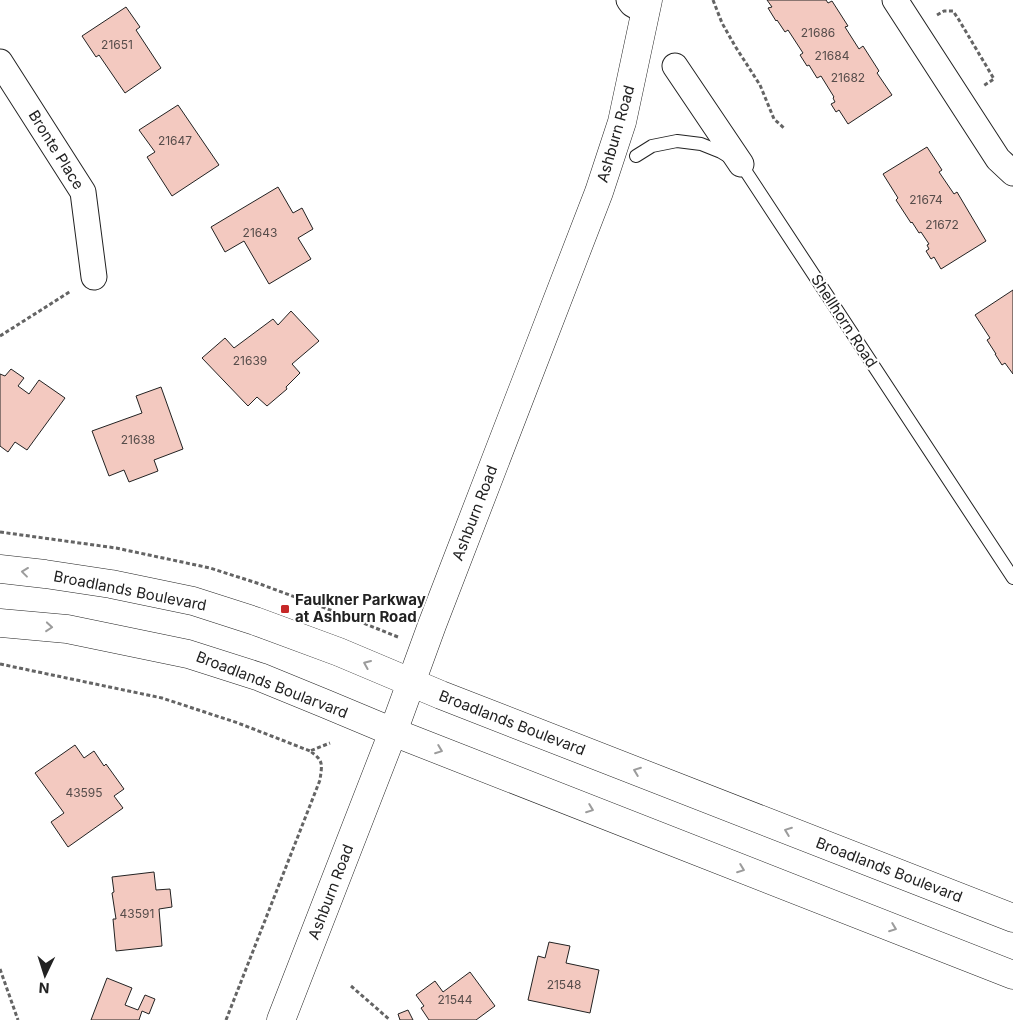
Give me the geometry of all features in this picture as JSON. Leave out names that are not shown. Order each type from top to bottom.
[{"type":"main road","name":"Ashburn Road","points":[[281,1020],[599,192],[622,122],[641,4]]},
{"type":"main road","name":"Broadlands Boulevard","points":[[0,569],[111,584],[193,601],[255,622],[339,652],[411,683],[1013,918]]},
{"type":"main road","name":"Broadlands Boularvard","points":[[0,623],[67,629],[188,654],[260,677],[393,732]]},
{"type":"main road","points":[[393,732],[1013,975]]},
{"type":"street","points":[[895,0],[998,159],[1013,173]]},
{"type":"street","name":"Bronte Place","points":[[0,62],[83,192],[94,277]]},
{"type":"street","name":"Shellhorn Road","points":[[675,66],[741,164]]},
{"type":"lane","points":[[636,156],[652,146],[677,141],[701,144],[721,152],[741,164]]},
{"type":"lane","name":"Shellhorn Road","points":[[741,164],[1013,578]]},
{"type":"path","points":[[713,0],[731,38],[760,85],[774,119],[784,128]]},
{"type":"path","points":[[933,18],[944,11],[953,12],[959,20],[994,78],[978,90]]},
{"type":"path","points":[[0,336],[94,277]]},
{"type":"path","points":[[0,664],[162,698],[238,723],[310,751],[319,757],[322,766],[320,780],[226,1020]]},
{"type":"path","points":[[310,751],[330,743]]},
{"type":"path","points":[[0,969],[18,1020]]},
{"type":"path","points":[[351,986],[390,1020]]},
{"type":"building","points":[[767,0],[826,0],[828,3],[832,1],[848,26],[845,27],[859,49],[863,46],[879,71],[877,73],[892,95],[848,124],[839,110],[836,112],[831,104],[835,102],[834,97],[821,76],[817,78],[809,65],[807,66],[800,55],[803,53],[788,30],[785,32],[776,21],[768,8],[772,7]]},
{"type":"building","points":[[126,7],[140,27],[136,30],[161,68],[125,93],[99,55],[96,57],[82,36]]},
{"type":"building","points":[[178,105],[219,165],[172,196],[147,157],[155,152],[139,130]]},
{"type":"building","points":[[927,147],[942,170],[939,172],[954,194],[957,192],[986,241],[941,269],[934,257],[931,259],[926,251],[929,249],[927,245],[929,244],[921,232],[919,233],[911,223],[896,200],[898,198],[883,174]]},
{"type":"building","points":[[278,187],[293,213],[302,208],[313,229],[298,238],[311,259],[269,284],[244,241],[225,252],[211,227]]},
{"type":"building","points":[[1013,290],[1013,374],[1005,363],[1002,365],[987,340],[990,338],[975,315]]},
{"type":"building","points":[[291,311],[319,341],[292,364],[300,373],[286,387],[287,389],[267,406],[257,397],[248,406],[202,358],[225,338],[234,348],[273,319],[278,325]]},
{"type":"building","points":[[11,369],[24,378],[18,386],[29,394],[39,380],[65,398],[27,450],[15,442],[8,452],[0,446],[0,374],[5,376]]},
{"type":"building","points":[[161,387],[183,449],[154,460],[158,471],[129,482],[124,470],[109,476],[92,431],[142,413],[136,396]]},
{"type":"building","points":[[75,745],[84,758],[94,751],[104,766],[106,764],[124,789],[114,796],[123,808],[68,847],[51,822],[64,813],[35,773]]},
{"type":"building","points":[[154,872],[156,890],[170,889],[172,907],[159,909],[162,946],[116,951],[113,919],[116,919],[112,893],[114,892],[112,877]]},
{"type":"building","points":[[549,942],[570,946],[566,963],[599,970],[590,1013],[528,1000],[538,956],[545,958]]},
{"type":"building","points":[[470,972],[495,1006],[476,1020],[429,1020],[421,1008],[424,1006],[416,995],[435,981],[443,992]]},
{"type":"building","points":[[107,978],[132,988],[125,1005],[138,1010],[145,995],[155,999],[149,1014],[142,1011],[139,1020],[91,1020]]},
{"type":"building","points":[[408,1010],[413,1020],[400,1020],[398,1014]]},
{"type":"place","name":"Faulkner Parkway at Ashburn Road","points":[[285,609]]}]
